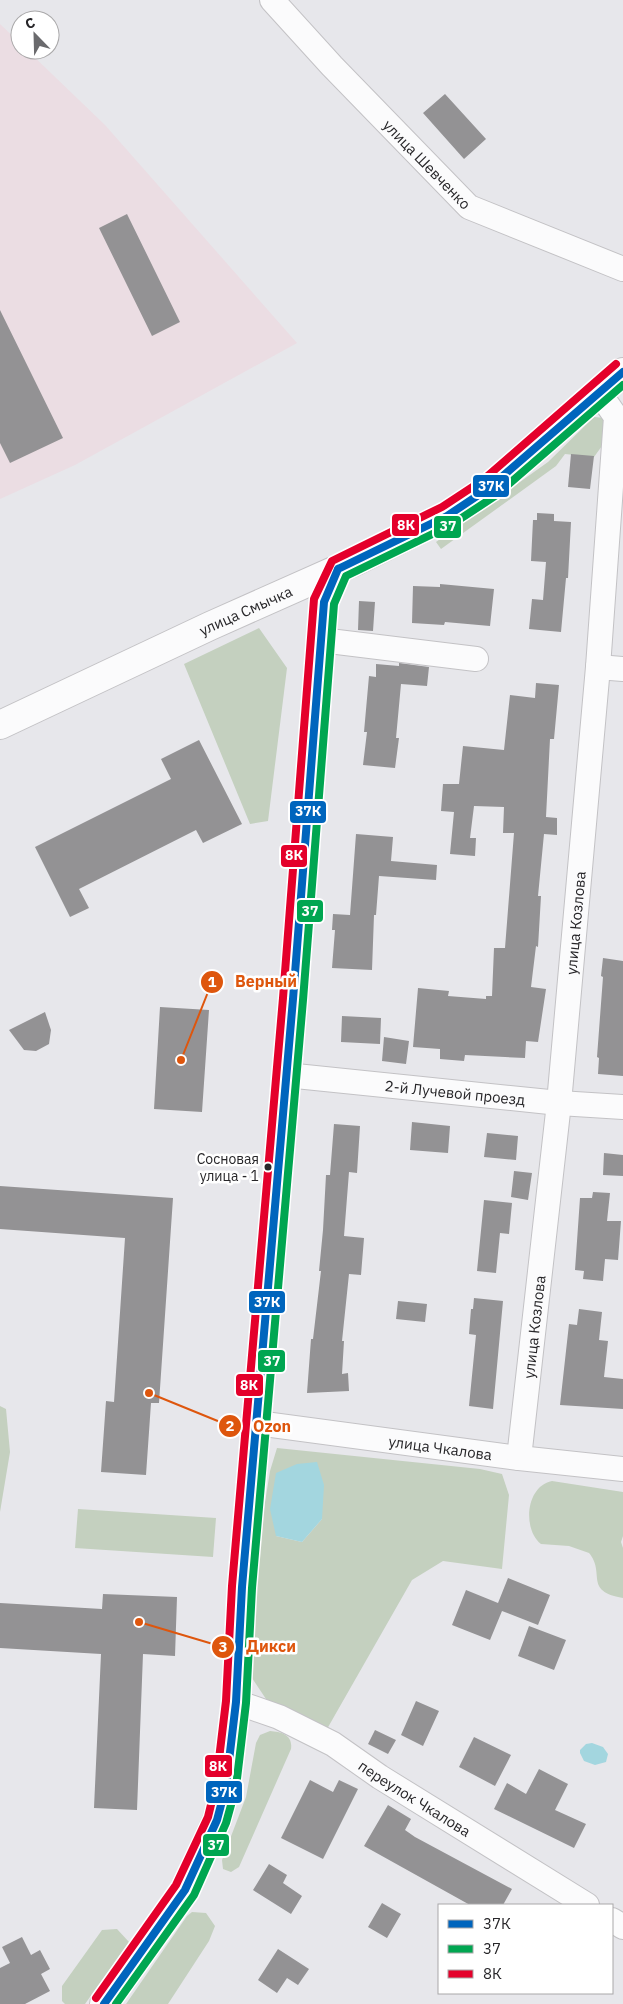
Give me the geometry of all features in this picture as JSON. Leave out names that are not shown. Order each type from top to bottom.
[{"type":"street","name":"улица Шевченко","points":[[272,0],[332,66],[469,207],[623,269]]},
{"type":"street","name":"улица Смычка","points":[[0,725],[338,569],[447,516],[489,488],[600,394],[623,372]]},
{"type":"street","name":"улица Козлова","points":[[519,1458],[559,1103],[598,667],[616,417],[600,394]]},
{"type":"street","points":[[104,2004],[185,1890],[217,1820],[226,1786],[236,1702],[242,1587],[324,602],[338,569]]},
{"type":"street","points":[[321,640],[476,659]]},
{"type":"street","points":[[598,667],[623,669]]},
{"type":"street","name":"2-й Лучевой проезд","points":[[286,1074],[559,1103],[623,1107]]},
{"type":"street","name":"улица Чкалова","points":[[257,1423],[519,1458],[623,1469]]},
{"type":"street","name":"переулок Чкалова","points":[[236,1702],[278,1717],[333,1744],[380,1777],[585,1904]]},
{"type":"shaded area","points":[[0,24],[10,34],[10,60],[37,60],[105,125],[297,343],[75,465],[0,499]]},
{"type":"green space","points":[[594,417],[605,418],[607,439],[594,457],[565,454],[556,466],[441,549],[436,542],[548,462]]},
{"type":"green space","points":[[259,628],[287,668],[268,821],[250,824],[184,664]]},
{"type":"green space","points":[[0,1406],[6,1409],[10,1452],[0,1512]]},
{"type":"green space","points":[[277,1448],[480,1469],[502,1474],[509,1495],[502,1569],[443,1561],[412,1580],[327,1729],[270,1705],[250,1675],[259,1540],[270,1471]],"holes":[[[322,1519],[302,1542],[276,1536]]]},
{"type":"green space","points":[[552,1481],[623,1492],[623,1536],[621,1542],[623,1548],[623,1598],[603,1591],[599,1586],[594,1560],[589,1553],[569,1546],[541,1544],[535,1537],[529,1519],[532,1499],[543,1485]]},
{"type":"green space","points":[[78,1509],[216,1518],[213,1557],[75,1548]]},
{"type":"green space","points":[[270,1731],[286,1735],[290,1740],[291,1749],[239,1867],[231,1872],[223,1869],[222,1860],[246,1797],[256,1743],[260,1735]]},
{"type":"green space","points":[[192,1912],[206,1913],[215,1926],[209,1941],[168,2004],[126,2004],[187,1916]]},
{"type":"green space","points":[[117,1929],[129,1942],[85,2004],[65,2004],[62,2001],[62,1986],[102,1930]]},
{"type":"water","points":[[317,1462],[324,1485],[322,1519],[302,1542],[276,1536],[270,1509],[276,1473],[297,1464]]},
{"type":"water","points":[[592,1743],[603,1747],[608,1754],[606,1762],[595,1765],[584,1761],[580,1750],[586,1744]]},
{"type":"building","points":[[445,94],[486,139],[464,159],[423,113]]},
{"type":"building","points":[[127,214],[180,322],[152,336],[99,228]]},
{"type":"building","points":[[0,310],[63,438],[10,463],[0,443]]},
{"type":"building","points":[[571,454],[594,456],[590,489],[568,487]]},
{"type":"building","points":[[537,513],[554,514],[554,521],[571,522],[568,578],[566,578],[561,632],[529,629],[532,599],[543,600],[546,562],[531,561],[533,520],[537,520]]},
{"type":"building","points":[[440,584],[494,589],[490,626],[445,622],[444,625],[412,623],[413,586],[440,587]]},
{"type":"building","points":[[359,601],[375,602],[373,631],[358,630]]},
{"type":"building","points":[[399,663],[429,667],[427,686],[401,684],[396,738],[399,738],[395,768],[363,765],[367,732],[364,732],[369,676],[376,677],[376,664],[399,666]]},
{"type":"building","points":[[536,683],[559,685],[554,739],[550,739],[546,817],[557,818],[557,835],[544,834],[538,896],[541,896],[538,947],[536,946],[531,987],[546,989],[538,1042],[526,1041],[525,1058],[465,1055],[464,1061],[440,1059],[440,1049],[413,1047],[418,988],[449,991],[448,996],[486,999],[486,996],[492,996],[494,948],[505,948],[514,833],[503,833],[504,807],[474,806],[470,838],[476,838],[475,856],[450,854],[454,812],[441,811],[443,784],[459,784],[463,746],[504,750],[510,695],[535,698]]},
{"type":"building","points":[[199,740],[242,824],[203,843],[196,830],[79,889],[89,908],[70,917],[35,847],[171,779],[161,759]]},
{"type":"building","points":[[356,834],[393,837],[391,861],[437,865],[436,880],[379,876],[376,915],[374,915],[372,970],[332,968],[335,930],[332,930],[333,914],[350,915]]},
{"type":"building","points":[[603,958],[623,961],[623,1076],[598,1074],[599,1058],[597,1057]]},
{"type":"building","points":[[160,1007],[209,1010],[202,1112],[154,1109]]},
{"type":"building","points":[[45,1012],[51,1030],[49,1044],[36,1051],[24,1050],[9,1030]]},
{"type":"building","points":[[342,1016],[381,1018],[380,1044],[341,1042]]},
{"type":"building","points":[[384,1037],[409,1041],[406,1064],[382,1061]]},
{"type":"building","points":[[412,1122],[450,1126],[448,1153],[410,1150]]},
{"type":"building","points":[[334,1124],[360,1126],[357,1173],[349,1172],[344,1236],[364,1238],[361,1275],[349,1274],[342,1341],[344,1341],[342,1374],[348,1373],[349,1391],[307,1393],[311,1339],[313,1339],[321,1271],[319,1271],[326,1175],[330,1175]]},
{"type":"building","points":[[487,1133],[518,1136],[516,1160],[484,1157]]},
{"type":"building","points":[[604,1153],[623,1155],[623,1176],[603,1175]]},
{"type":"building","points":[[514,1171],[532,1173],[528,1200],[511,1197]]},
{"type":"building","points":[[0,1186],[173,1198],[159,1403],[151,1403],[146,1475],[101,1472],[106,1401],[114,1402],[125,1238],[0,1229]]},
{"type":"building","points":[[593,1192],[610,1193],[607,1221],[621,1221],[618,1260],[605,1259],[603,1281],[583,1279],[584,1271],[575,1270],[580,1198],[592,1198]]},
{"type":"building","points":[[484,1200],[512,1203],[509,1234],[500,1233],[496,1273],[477,1271]]},
{"type":"building","points":[[474,1298],[503,1301],[493,1409],[469,1406],[476,1335],[469,1334]]},
{"type":"building","points":[[398,1301],[427,1304],[425,1322],[396,1319]]},
{"type":"building","points":[[579,1309],[602,1312],[599,1340],[608,1341],[604,1377],[623,1379],[623,1409],[560,1405],[569,1324],[577,1325]]},
{"type":"building","points":[[508,1578],[550,1595],[538,1625],[502,1611],[490,1640],[452,1625],[466,1590],[498,1603]]},
{"type":"building","points":[[103,1594],[177,1597],[175,1656],[143,1654],[137,1810],[94,1808],[101,1654],[0,1648],[0,1603],[102,1609]]},
{"type":"building","points":[[529,1626],[566,1640],[554,1670],[518,1656]]},
{"type":"building","points":[[416,1701],[439,1711],[423,1746],[401,1735]]},
{"type":"building","points":[[375,1730],[396,1740],[388,1754],[368,1744]]},
{"type":"building","points":[[474,1737],[511,1755],[495,1786],[459,1767]]},
{"type":"building","points":[[539,1769],[568,1784],[555,1810],[586,1824],[574,1848],[494,1809],[507,1783],[526,1794]]},
{"type":"building","points":[[310,1780],[333,1792],[339,1780],[358,1789],[323,1859],[281,1838]]},
{"type":"building","points":[[388,1805],[411,1819],[405,1830],[415,1837],[512,1889],[504,1904],[468,1904],[364,1846]]},
{"type":"building","points":[[269,1864],[287,1875],[283,1883],[302,1896],[291,1914],[253,1890]]},
{"type":"building","points":[[382,1903],[401,1914],[387,1938],[368,1927]]},
{"type":"building","points":[[22,1937],[31,1955],[40,1950],[50,1969],[41,1974],[50,1991],[25,2004],[0,2004],[0,1968],[10,1963],[2,1947]]},
{"type":"building","points":[[278,1949],[309,1969],[298,1985],[287,1978],[277,1993],[258,1980]]},
{"type":"transit line","name":"8К","points":[[96,1998],[176,1885],[208,1817],[216,1784],[226,1701],[232,1586],[283,998],[314,599],[332,561],[442,507],[483,480],[616,364]]},
{"type":"transit line","name":"37К","points":[[338,569],[447,516],[489,488],[623,372]]},
{"type":"transit line","name":"37","points":[[116,2004],[194,1895],[226,1823],[236,1787],[246,1703],[252,1588],[303,1000],[334,604],[346,576],[451,525],[495,496],[623,385]]},
{"type":"transit line","name":"37К","points":[[104,2004],[185,1890],[217,1820],[226,1786],[236,1702],[242,1587],[293,999],[324,602],[338,569]]},
{"type":"place","name":"Верный","points":[[181,1060]]},
{"type":"place","name":"Сосновая улица - 1","points":[[268,1167]]},
{"type":"place","name":"Ozon","points":[[149,1393]]},
{"type":"place","name":"Дикси","points":[[139,1622]]}]
